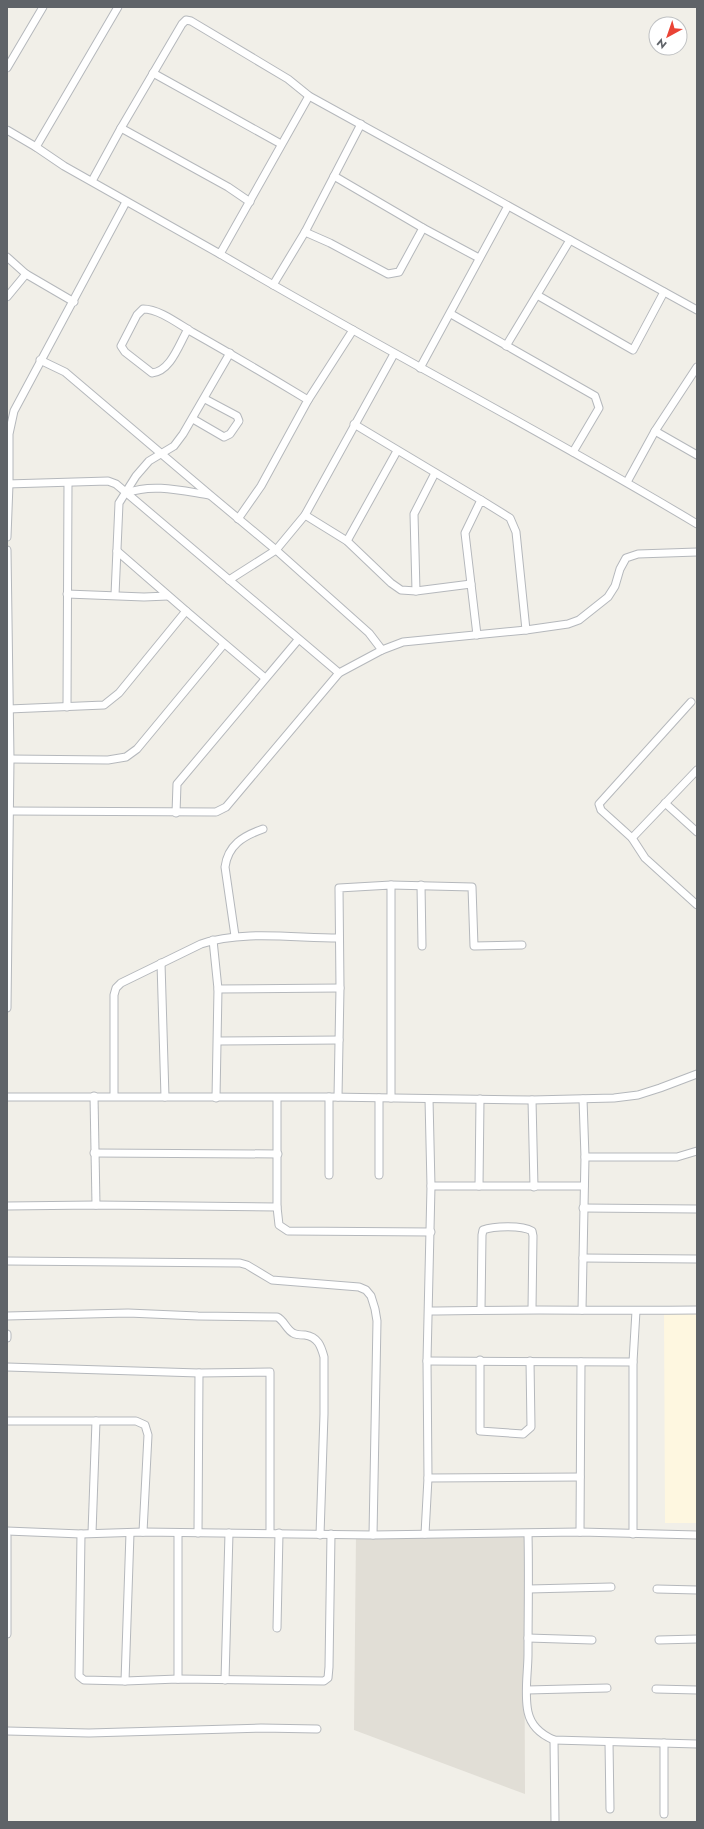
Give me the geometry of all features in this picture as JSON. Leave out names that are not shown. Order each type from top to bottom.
[{"type":"street","points":[[7,68],[43,7]]},
{"type":"street","points":[[36,147],[118,7]]},
{"type":"street","points":[[92,181],[182,24],[186,20],[191,21],[288,78],[309,96],[697,310]]},
{"type":"street","points":[[153,73],[281,144]]},
{"type":"street","points":[[220,254],[309,96]]},
{"type":"street","points":[[272,285],[305,232],[361,124]]},
{"type":"street","points":[[121,128],[228,187],[250,202]]},
{"type":"street","points":[[7,130],[64,166],[126,202],[394,354],[627,482],[697,524]]},
{"type":"street","points":[[334,176],[423,228],[479,258]]},
{"type":"street","points":[[7,537],[9,434],[14,411],[40,360],[74,302],[126,202]]},
{"type":"street","points":[[420,368],[451,314],[479,258],[508,206]]},
{"type":"street","points":[[305,232],[330,243],[392,275],[399,272],[423,228]]},
{"type":"street","points":[[506,346],[570,240]]},
{"type":"street","points":[[7,257],[26,274],[74,302]]},
{"type":"street","points":[[7,297],[26,274]]},
{"type":"street","points":[[537,295],[633,350],[664,292]]},
{"type":"street","points":[[188,329],[166,367],[160,372],[152,373],[125,352],[121,346],[137,315],[143,308],[151,309],[188,329],[230,353],[308,400]]},
{"type":"street","points":[[451,314],[595,396],[599,408],[573,452]]},
{"type":"street","points":[[238,519],[261,486],[308,400],[353,330]]},
{"type":"street","points":[[115,595],[119,503],[136,476],[149,461],[174,446],[193,419],[230,353]]},
{"type":"street","points":[[229,580],[276,550],[305,515],[394,354]]},
{"type":"street","points":[[40,360],[65,372],[276,550],[369,632],[382,650]]},
{"type":"street","points":[[627,482],[655,431],[697,368]]},
{"type":"street","points":[[690,379],[697,383]]},
{"type":"street","points":[[193,419],[224,437],[230,434],[239,421],[237,416],[205,398]]},
{"type":"street","points":[[354,424],[510,518],[516,532],[526,630]]},
{"type":"street","points":[[655,431],[697,455]]},
{"type":"street","points":[[347,541],[397,451]]},
{"type":"street","points":[[416,591],[414,514],[435,473]]},
{"type":"street","points":[[8,484],[112,482],[127,492],[338,673]]},
{"type":"street","points":[[68,483],[68,707]]},
{"type":"street","points":[[127,492],[139,488],[176,490],[210,495]]},
{"type":"street","points":[[477,635],[465,533],[481,500]]},
{"type":"street","points":[[305,515],[347,541],[391,583],[401,590],[416,591],[471,584]]},
{"type":"street","points":[[7,550],[10,759],[7,1008]]},
{"type":"street","points":[[117,551],[265,678]]},
{"type":"street","points":[[9,811],[216,812],[226,807],[338,673],[382,650],[403,642],[526,630],[568,624],[579,620],[608,597],[615,586],[620,569],[626,558],[638,554],[697,552]]},
{"type":"street","points":[[67,594],[144,597],[168,596]]},
{"type":"street","points":[[9,709],[104,705],[119,694],[186,611]]},
{"type":"street","points":[[176,813],[177,784],[298,640]]},
{"type":"street","points":[[10,759],[108,760],[126,757],[137,749],[224,644]]},
{"type":"street","points":[[692,702],[599,804],[600,810],[632,838],[645,858],[697,905]]},
{"type":"street","points":[[632,838],[697,770]]},
{"type":"street","points":[[665,803],[697,832]]},
{"type":"street","points":[[235,936],[226,867],[227,857],[238,841],[263,829]]},
{"type":"street","points":[[391,885],[391,1098]]},
{"type":"street","points":[[338,1097],[340,988],[338,938],[339,888],[391,885],[472,887],[474,946],[522,945]]},
{"type":"street","points":[[421,885],[422,946]]},
{"type":"street","points":[[114,1096],[116,988],[121,983],[213,940],[235,936],[338,938]]},
{"type":"street","points":[[213,940],[218,989],[216,1098]]},
{"type":"street","points":[[161,964],[165,1097]]},
{"type":"street","points":[[218,989],[340,988]]},
{"type":"street","points":[[218,1041],[339,1040]]},
{"type":"street","points":[[7,1097],[338,1097],[532,1100],[562,1098],[614,1098],[638,1095],[697,1074]]},
{"type":"street","points":[[94,1096],[96,1205]]},
{"type":"street","points":[[329,1097],[329,1175]]},
{"type":"street","points":[[277,1098],[277,1207],[279,1225],[288,1231],[431,1232]]},
{"type":"street","points":[[379,1098],[379,1176]]},
{"type":"street","points":[[425,1534],[428,1478],[426,1361],[431,1232],[429,1099]]},
{"type":"street","points":[[479,1186],[480,1099]]},
{"type":"street","points":[[582,1310],[585,1157],[583,1099]]},
{"type":"street","points":[[532,1100],[534,1187]]},
{"type":"street","points":[[585,1157],[677,1157],[697,1151]]},
{"type":"street","points":[[94,1153],[278,1154]]},
{"type":"street","points":[[431,1186],[584,1186]]},
{"type":"street","points":[[7,1206],[96,1205],[277,1207]]},
{"type":"street","points":[[583,1208],[697,1209]]},
{"type":"street","points":[[481,1310],[483,1230],[488,1228],[513,1227],[528,1228],[532,1231],[532,1309]]},
{"type":"street","points":[[583,1258],[697,1259]]},
{"type":"street","points":[[7,1260],[240,1263],[248,1264],[272,1280],[359,1287],[366,1290],[371,1296],[376,1309],[378,1342],[373,1535]]},
{"type":"street","points":[[429,1311],[532,1309],[636,1311],[697,1310]]},
{"type":"street","points":[[633,1534],[633,1362],[636,1311]]},
{"type":"street","points":[[7,1316],[128,1313],[277,1317],[291,1332],[311,1336],[316,1339],[322,1349],[324,1358],[324,1414],[320,1535]]},
{"type":"street","points":[[426,1361],[480,1360],[530,1362],[633,1362]]},
{"type":"street","points":[[480,1360],[480,1431],[523,1434],[531,1427],[530,1362]]},
{"type":"street","points":[[580,1362],[580,1532]]},
{"type":"street","points":[[7,1367],[199,1373],[270,1372],[270,1533]]},
{"type":"street","points":[[198,1533],[199,1373]]},
{"type":"street","points":[[7,1421],[136,1421],[145,1425],[147,1429],[143,1532]]},
{"type":"street","points":[[92,1533],[96,1421]]},
{"type":"street","points":[[428,1478],[580,1477]]},
{"type":"street","points":[[7,1531],[81,1534],[143,1532],[178,1534],[279,1533],[373,1535],[528,1534],[580,1532],[697,1535]]},
{"type":"street","points":[[125,1681],[130,1533]]},
{"type":"street","points":[[225,1680],[229,1533]]},
{"type":"street","points":[[277,1628],[279,1533]]},
{"type":"street","points":[[81,1534],[79,1676],[84,1680],[125,1681],[178,1679],[324,1681],[328,1678],[330,1666],[331,1534]]},
{"type":"street","points":[[178,1534],[178,1679]]},
{"type":"street","points":[[528,1534],[528,1712],[533,1724],[547,1737],[554,1740],[697,1744]]},
{"type":"street","points":[[7,1536],[7,1634]]},
{"type":"street","points":[[529,1588],[610,1587]]},
{"type":"street","points":[[656,1589],[697,1590]]},
{"type":"street","points":[[528,1638],[592,1640]]},
{"type":"street","points":[[658,1640],[697,1639]]},
{"type":"street","points":[[528,1690],[607,1688]]},
{"type":"street","points":[[656,1689],[697,1690]]},
{"type":"street","points":[[7,1732],[89,1733],[261,1728],[317,1729]]},
{"type":"street","points":[[554,1740],[555,1822]]},
{"type":"street","points":[[608,1742],[610,1809]]},
{"type":"street","points":[[664,1742],[664,1814]]},
{"type":"shaded area","points":[[664,1308],[697,1308],[697,1523],[665,1523]]},
{"type":"shaded area","points":[[524,1532],[525,1794],[354,1730],[356,1533]]}]
